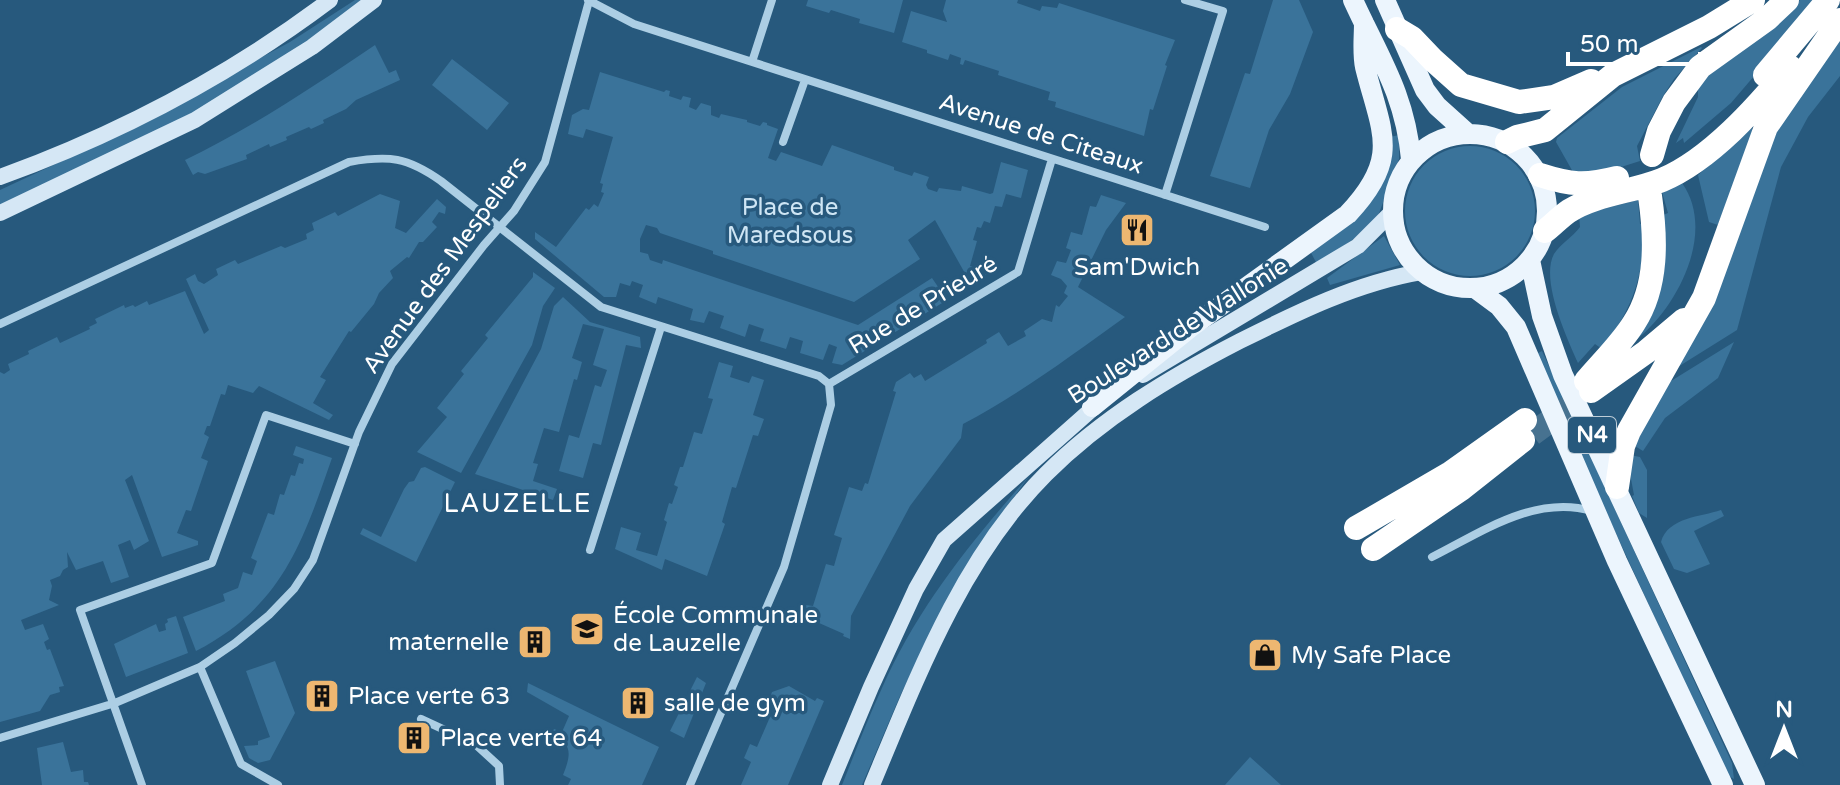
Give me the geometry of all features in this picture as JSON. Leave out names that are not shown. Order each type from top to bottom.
[{"type":"highway","points":[[1391,15],[1461,85],[1519,102],[1554,97],[1586,82],[1613,75],[1709,27],[1753,0]]},
{"type":"highway","points":[[1652,155],[1659,131],[1674,102],[1700,67],[1767,19],[1787,0]]},
{"type":"highway","points":[[1540,175],[1569,185],[1591,185],[1664,163],[1730,115],[1828,0]]},
{"type":"highway","points":[[1545,231],[1572,210],[1663,180],[1684,169],[1749,113],[1840,6]]},
{"type":"highway","points":[[1617,487],[1629,431],[1704,298],[1766,127],[1840,20]]},
{"type":"highway","points":[[1507,142],[1545,130],[1613,75]]},
{"type":"highway","points":[[1650,196],[1655,228],[1652,278],[1635,322],[1589,386],[1669,334],[1704,298]]},
{"type":"highway","points":[[1356,528],[1528,427],[1461,489],[1373,549]]},
{"type":"main road","points":[[0,177],[80,147],[175,100],[253,54],[330,0]]},
{"type":"main road","points":[[0,213],[195,120],[312,47],[374,0]]},
{"type":"main road","points":[[1353,0],[1391,76],[1408,128],[1411,159]]},
{"type":"main road","points":[[1391,15],[1425,90],[1437,106],[1467,133]]},
{"type":"main road","points":[[1092,407],[1191,327],[1340,220],[1367,194],[1381,166],[1384,148],[1383,128],[1364,64],[1364,23]]},
{"type":"main road","points":[[1421,272],[1405,255],[1395,235],[1392,212],[1396,184],[1411,159],[1436,140],[1467,133],[1487,135],[1507,142],[1527,158],[1540,175],[1546,190],[1545,231],[1530,260],[1506,280],[1476,289]]},
{"type":"main road","name":"Boulevard de Wallonie","points":[[830,785],[916,589],[944,540],[1092,407],[1358,246],[1392,212]]},
{"type":"main road","name":"N4","points":[[1530,260],[1551,346],[1755,785]]},
{"type":"main road","name":"Boulevard de Wallonie","points":[[872,785],[940,630],[977,563],[1012,512],[1054,466],[1127,406],[1192,366],[1293,315],[1352,290],[1421,272]]},
{"type":"main road","name":"N4","points":[[1421,272],[1446,285],[1476,289],[1499,306],[1516,327],[1595,511],[1723,785]]},
{"type":"street","points":[[752,62],[772,0]]},
{"type":"street","points":[[1165,195],[1223,11],[1185,0]]},
{"type":"street","name":"Avenue de Citeaux","points":[[588,1],[634,24],[1265,227]]},
{"type":"street","name":"Avenue des Mespeliers","points":[[0,738],[115,703],[200,667],[235,643],[294,589],[313,560],[355,444],[392,364],[532,185],[545,162],[588,1]]},
{"type":"street","points":[[783,142],[805,80]]},
{"type":"street","points":[[0,324],[349,162],[375,157],[401,159],[419,166],[601,307],[819,376],[829,384],[831,405],[784,567],[690,785]]},
{"type":"street","name":"Rue de Prieuré","points":[[829,384],[1018,272],[1052,159]]},
{"type":"street","points":[[590,550],[661,327]]},
{"type":"street","points":[[142,785],[80,610],[212,563],[266,415],[355,444]]},
{"type":"street","points":[[1432,557],[1528,511],[1553,507],[1595,511]]},
{"type":"street","points":[[200,667],[241,764],[278,785]]},
{"type":"street","points":[[421,719],[475,744],[499,766],[500,785]]},
{"type":"green space","points":[[355,0],[366,0],[338,22],[174,126],[0,207],[0,190],[109,139],[290,42]]},
{"type":"green space","points":[[808,0],[903,0],[894,33],[859,23],[860,19],[831,10],[829,13],[806,6]]},
{"type":"green space","points":[[946,0],[1018,0],[1017,3],[1040,11],[1042,6],[1057,8],[1059,3],[1175,40],[1153,110],[1150,109],[1144,136],[1055,107],[1056,102],[1048,100],[1050,92],[998,75],[999,71],[965,60],[963,65],[960,64],[961,58],[950,54],[948,60],[902,42],[911,11],[947,22],[943,11]]},
{"type":"green space","points":[[1273,0],[1299,0],[1313,32],[1290,94],[1269,130],[1250,188],[1210,176],[1245,73],[1250,74]]},
{"type":"green space","points":[[1800,0],[1819,0],[1731,103],[1684,143],[1683,138],[1676,143],[1698,97],[1698,83]]},
{"type":"green space","points":[[1840,31],[1840,76],[1808,117],[1781,167],[1737,330],[1673,370],[1775,131]]},
{"type":"green space","points":[[375,45],[389,73],[396,70],[400,80],[356,100],[346,109],[323,120],[324,123],[246,155],[247,159],[205,174],[198,172],[193,175],[185,160],[306,91]]},
{"type":"green space","points":[[1701,47],[1663,96],[1637,146],[1640,161],[1618,168],[1619,172],[1573,172],[1556,142],[1557,138],[1622,87]]},
{"type":"green space","points":[[452,59],[509,103],[487,130],[432,85]]},
{"type":"green space","name":"Place de Maredsous","points":[[600,72],[664,92],[670,91],[669,96],[681,100],[683,96],[691,98],[689,107],[696,110],[701,103],[711,106],[711,115],[719,118],[721,114],[760,126],[763,122],[767,123],[778,129],[768,158],[776,161],[781,152],[822,166],[832,145],[912,176],[914,172],[929,177],[928,189],[937,192],[939,188],[961,191],[962,186],[990,194],[993,193],[1001,162],[1028,170],[1021,198],[1006,194],[1002,207],[995,206],[990,223],[984,221],[981,228],[977,227],[973,240],[977,241],[970,266],[990,273],[971,284],[935,220],[908,240],[920,259],[854,302],[713,254],[713,251],[646,225],[640,239],[640,252],[648,254],[650,260],[662,264],[663,260],[858,325],[932,278],[947,300],[842,365],[832,363],[837,347],[829,344],[823,360],[800,353],[803,341],[790,337],[786,349],[760,341],[764,329],[749,324],[745,337],[720,328],[724,316],[709,311],[704,323],[690,320],[693,309],[658,297],[656,304],[639,297],[643,285],[632,281],[630,286],[620,283],[616,297],[604,297],[535,239],[535,232],[556,247],[586,208],[589,210],[594,204],[598,207],[604,193],[601,192],[603,184],[600,183],[613,137],[586,129],[583,138],[568,134],[572,115],[583,109],[589,110]]},
{"type":"green space","points":[[1750,127],[1753,130],[1718,225],[1709,222],[1698,175]]},
{"type":"green space","points":[[1399,135],[1399,159],[1378,216],[1355,238],[1317,264],[1310,251],[1341,227],[1390,137]]},
{"type":"green space","points":[[1470,146],[1495,151],[1516,165],[1530,186],[1535,211],[1530,236],[1516,257],[1495,271],[1470,276],[1445,271],[1424,257],[1410,236],[1405,211],[1410,186],[1424,165],[1445,151]]},
{"type":"green space","points":[[1682,183],[1692,203],[1695,224],[1694,246],[1688,268],[1665,309],[1636,340],[1663,215],[1668,213],[1662,192]]},
{"type":"green space","points":[[380,194],[400,201],[395,228],[406,233],[437,199],[446,207],[445,214],[439,212],[432,222],[437,227],[423,242],[419,242],[409,258],[390,271],[393,278],[349,331],[320,377],[326,380],[313,403],[333,415],[329,420],[259,386],[253,393],[228,385],[204,434],[209,437],[201,458],[208,461],[191,511],[186,510],[177,533],[198,541],[198,545],[162,557],[132,475],[125,480],[149,541],[134,550],[130,540],[118,545],[129,577],[111,583],[103,561],[76,570],[67,552],[68,567],[60,576],[50,580],[49,600],[59,605],[21,620],[25,630],[43,624],[49,639],[44,642],[47,650],[50,649],[64,686],[59,687],[60,692],[50,695],[40,711],[0,722],[0,372],[4,374],[10,370],[8,364],[29,354],[28,351],[57,337],[60,343],[90,329],[97,323],[95,319],[124,305],[125,308],[135,307],[147,301],[149,305],[185,291],[204,334],[209,330],[186,279],[195,274],[198,281],[204,284],[218,275],[216,269],[235,260],[238,264],[307,239],[306,234],[314,230],[312,223],[335,212],[338,216]]},
{"type":"green space","points":[[1101,195],[1126,203],[1106,230],[1078,287],[1125,317],[1025,387],[963,424],[961,438],[910,506],[851,616],[850,639],[810,619],[802,619],[805,605],[813,606],[826,564],[834,566],[842,538],[834,535],[849,487],[862,491],[865,483],[868,484],[896,392],[893,391],[896,382],[910,373],[914,378],[921,374],[925,381],[987,343],[986,340],[999,332],[1008,346],[1026,336],[1024,331],[1042,319],[1052,322],[1056,305],[1059,307],[1068,296],[1064,293],[1067,286],[1051,275],[1057,261],[1066,263],[1071,250],[1066,248],[1071,232],[1082,235],[1090,206],[1096,207]]},
{"type":"green space","points":[[1638,200],[1640,224],[1644,222],[1644,241],[1635,290],[1622,319],[1602,349],[1595,344],[1578,363],[1553,293],[1550,278],[1554,254],[1580,227],[1579,215]]},
{"type":"green space","points":[[1384,236],[1400,265],[1330,285],[1327,278]]},
{"type":"green space","points":[[533,272],[555,288],[543,306],[532,345],[461,473],[417,452],[447,417],[437,408],[488,338],[485,335],[533,277]]},
{"type":"green space","points":[[563,297],[590,322],[640,337],[641,348],[626,345],[601,445],[593,443],[583,478],[559,471],[569,435],[579,438],[595,385],[601,387],[607,370],[593,365],[604,329],[583,324],[572,358],[582,362],[559,432],[544,428],[533,463],[538,464],[533,481],[557,489],[553,500],[475,474],[541,349],[554,306]]},
{"type":"green space","points":[[1734,342],[1718,378],[1665,418],[1643,451],[1630,443],[1666,380],[1671,381]]},
{"type":"green space","points":[[1542,351],[1732,763],[1734,779],[1727,775],[1534,355]]},
{"type":"green space","points":[[719,362],[733,366],[730,377],[749,383],[752,376],[764,380],[753,415],[764,419],[758,436],[753,435],[736,488],[732,487],[722,522],[725,524],[707,576],[665,559],[662,570],[615,549],[621,527],[641,533],[636,550],[657,556],[669,503],[672,504],[678,487],[674,485],[680,467],[683,467],[694,432],[702,434],[713,399],[708,398]]},
{"type":"green space","points":[[296,446],[332,458],[298,545],[269,593],[249,614],[196,651],[183,617],[225,601],[223,594],[238,588],[243,572],[252,575],[257,561],[251,558],[268,513],[274,515],[280,494],[284,495],[299,463],[303,464],[304,459],[293,455]]},
{"type":"green space","points":[[1630,455],[1640,457],[1647,470],[1647,518],[1639,513],[1632,496]]},
{"type":"green space","points":[[425,467],[455,482],[416,562],[360,534],[363,528],[381,537],[404,489]]},
{"type":"green space","points":[[1030,475],[979,545],[944,605],[862,785],[842,785],[877,700],[912,630],[967,549]]},
{"type":"green space","points":[[1721,510],[1724,516],[1694,531],[1710,564],[1687,573],[1674,569],[1661,542],[1665,534],[1678,523]]},
{"type":"green space","points":[[176,616],[188,653],[126,677],[114,644],[156,624],[159,632],[166,630],[167,619]]},
{"type":"green space","points":[[275,661],[295,713],[270,760],[258,763],[249,758],[244,746],[258,745],[258,741],[270,737],[246,671]]},
{"type":"green space","points":[[697,677],[706,683],[684,738],[670,731]]},
{"type":"green space","points":[[528,683],[659,747],[642,785],[568,785],[571,779],[563,775],[568,762],[567,746],[552,733],[554,729],[562,732],[569,716],[527,692]]},
{"type":"green space","points":[[789,686],[815,701],[817,698],[824,701],[788,785],[741,785],[751,762],[744,758],[750,744],[757,747],[773,710],[767,706],[772,692]]},
{"type":"green space","points":[[63,742],[71,772],[83,770],[84,782],[89,785],[42,785],[37,748]]},
{"type":"green space","points":[[1250,757],[1281,785],[1225,785]]},
{"type":"tunnel","points":[[1532,434],[1591,391]]},
{"type":"place","name":"Sam'Dwich","points":[[1137,230]]},
{"type":"place","name":"École Communale de Lauzelle","points":[[587,629]]},
{"type":"place","name":"maternelle","points":[[535,642]]},
{"type":"place","name":"My Safe Place","points":[[1265,655]]},
{"type":"place","name":"Place verte 63","points":[[322,696]]},
{"type":"place","name":"salle de gym","points":[[638,703]]},
{"type":"place","name":"Place verte 64","points":[[414,738]]},
{"type":"district","name":"LAUZELLE","points":[[518,503]]}]
